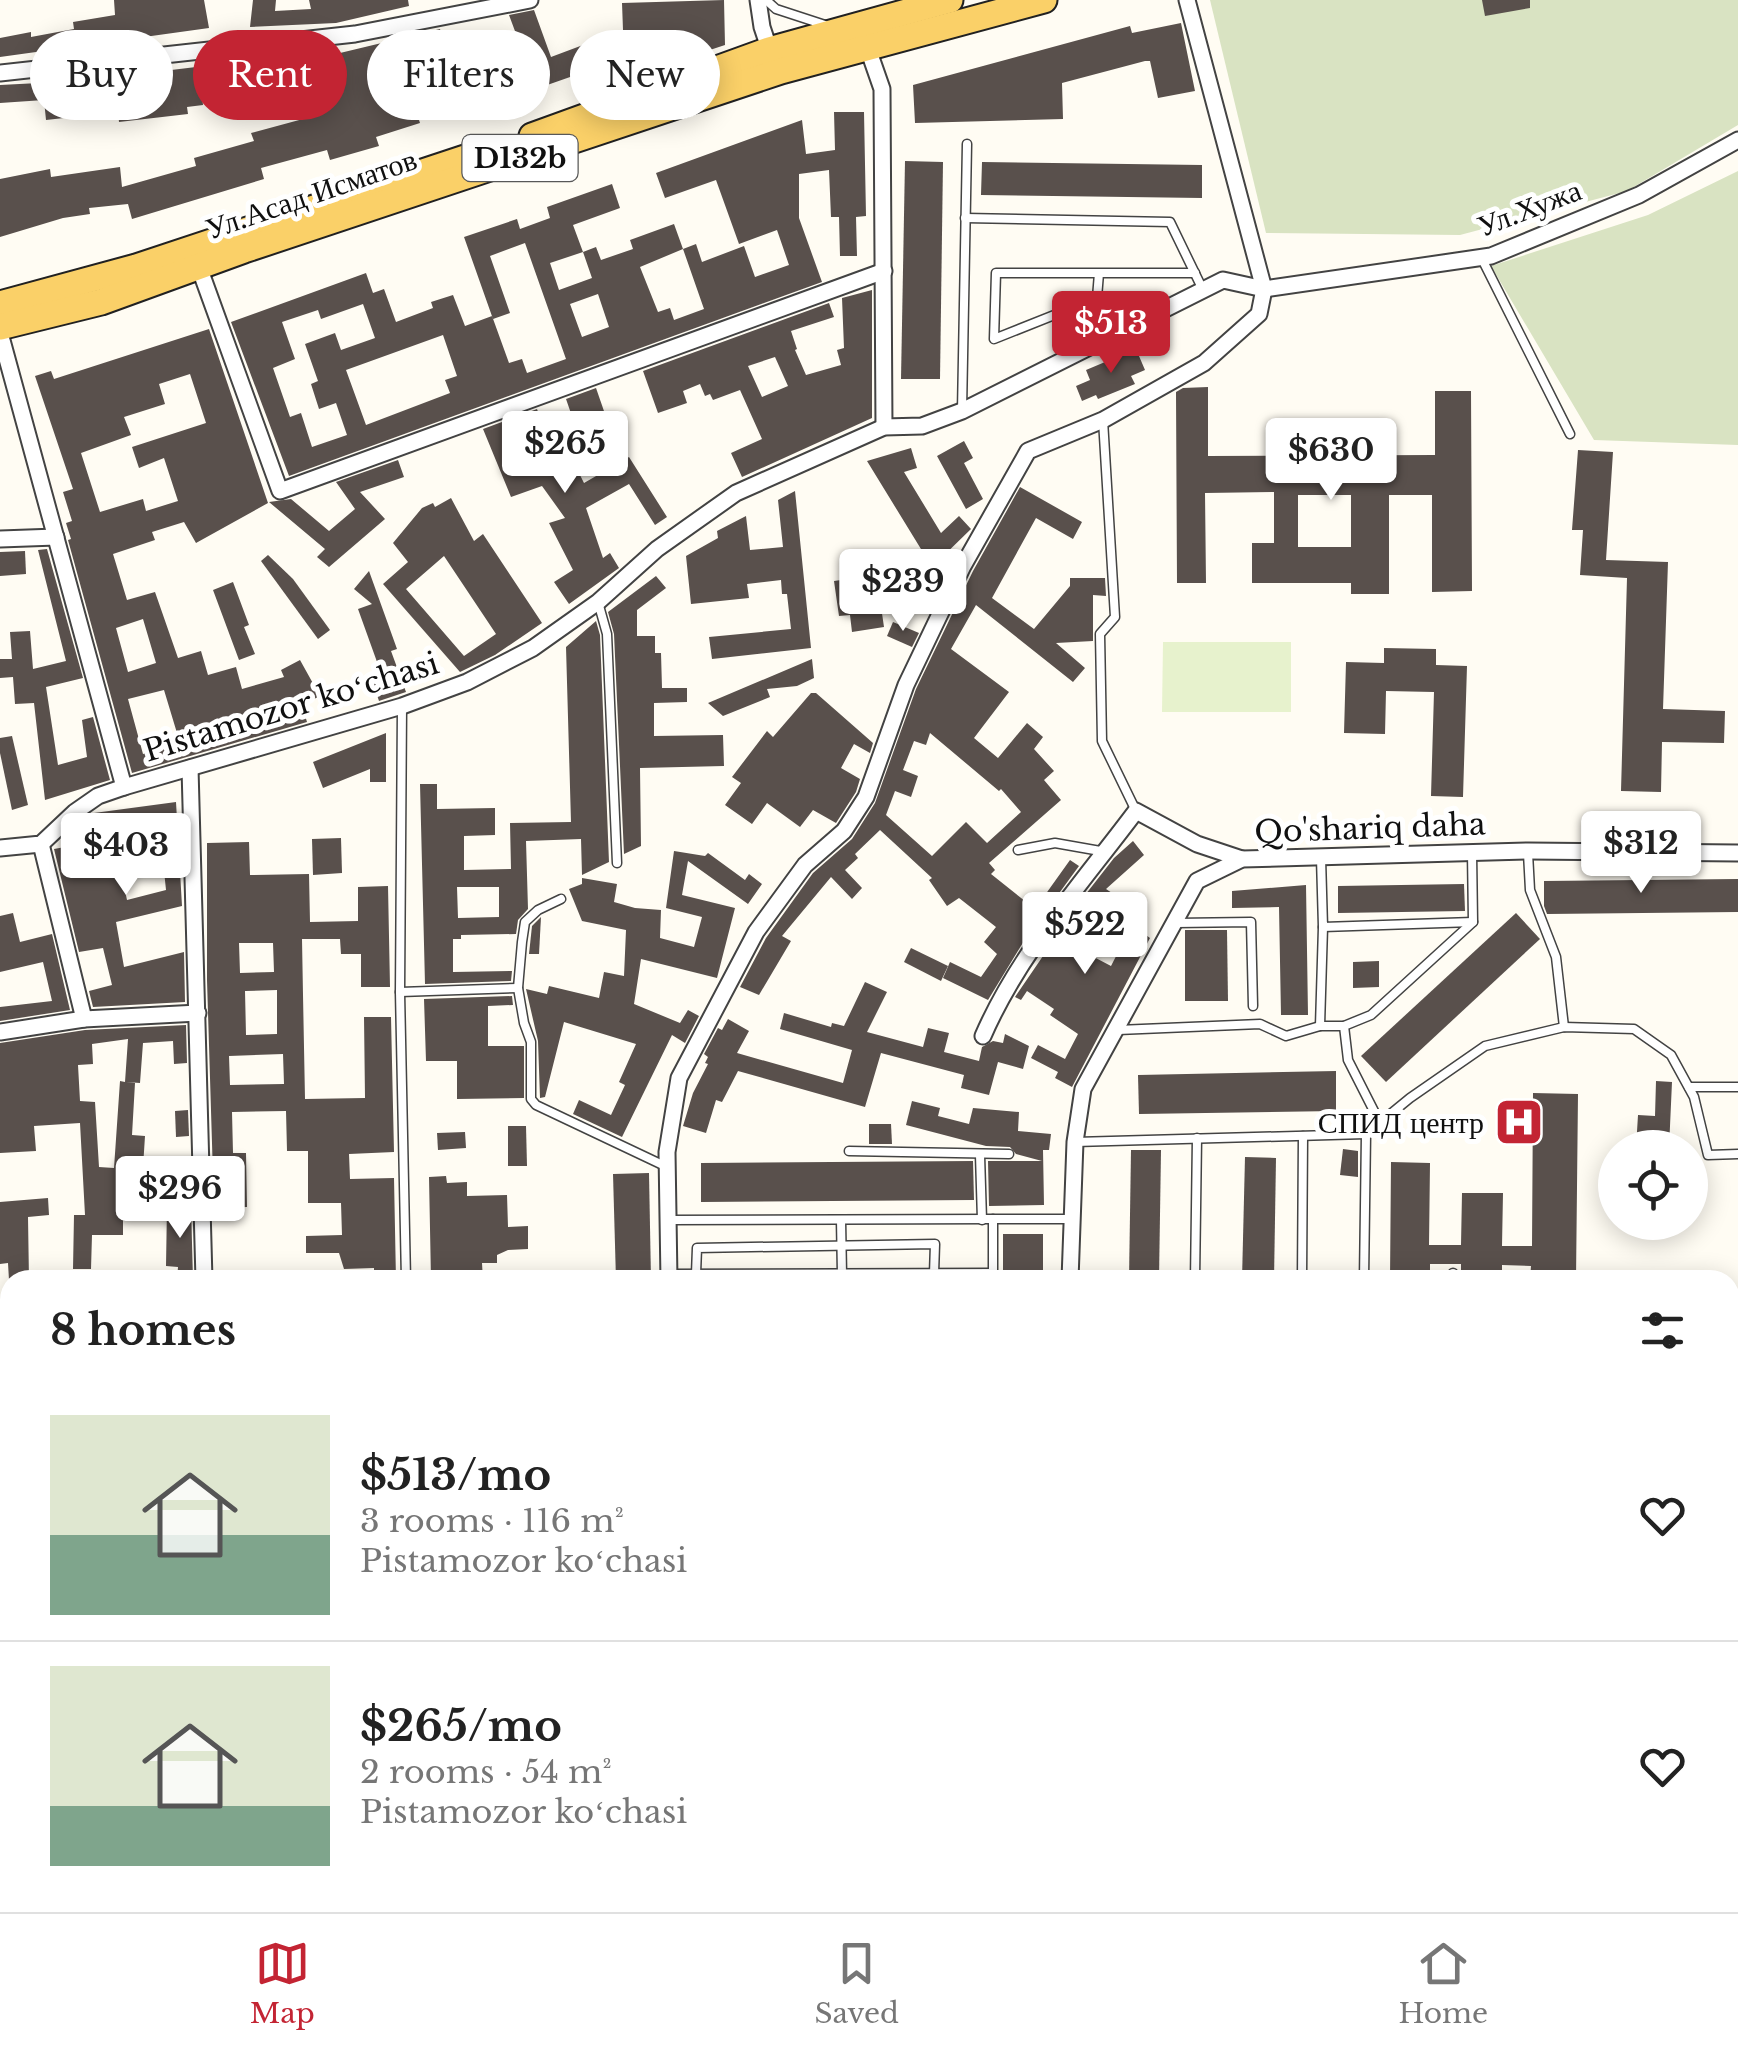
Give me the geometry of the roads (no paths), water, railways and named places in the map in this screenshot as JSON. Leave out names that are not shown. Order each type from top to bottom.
[{"type":"main road","name":"Ул.Асад Исматов","points":[[0,330],[101,302],[775,61],[838,30],[950,0]]},
{"type":"main road","name":"Ул.Асад Исматов","points":[[0,304],[136,267],[775,61],[867,46],[1044,0]]},
{"type":"street","points":[[0,73],[356,34],[530,0]]},
{"type":"street","points":[[758,0],[762,27],[775,61]]},
{"type":"street","points":[[669,1270],[667,1167],[679,1078],[756,932],[805,865],[844,832],[866,797],[906,685],[963,566],[1028,451],[1103,420],[1204,363],[1259,314],[1264,288],[1187,0]]},
{"type":"street","points":[[867,46],[882,89],[884,427]]},
{"type":"street","name":"Ул.Хужа","points":[[1264,288],[1481,257],[1639,195],[1738,140]]},
{"type":"street","points":[[199,266],[280,490],[884,272]]},
{"type":"street","name":"Pistamozor koʻchasi","points":[[124,787],[402,706],[467,682],[533,648],[598,602],[656,549],[736,492],[884,427],[922,426],[962,411],[1223,280],[1264,288]]},
{"type":"street","points":[[0,330],[124,787],[86,804],[41,844],[0,848]]},
{"type":"street","points":[[0,539],[56,537]]},
{"type":"street","points":[[190,768],[204,1270]]},
{"type":"street","points":[[983,1036],[1000,996],[1136,811],[1197,844],[1242,859]]},
{"type":"street","points":[[41,844],[84,1019]]},
{"type":"street","name":"Qo'shariq daha","points":[[1070,1270],[1075,1142],[1084,1089],[1197,881],[1242,859],[1528,851],[1738,852]]},
{"type":"street","points":[[0,1032],[84,1019],[198,1013]]},
{"type":"lane","points":[[766,0],[776,9],[838,30]]},
{"type":"lane","points":[[962,411],[967,144]]},
{"type":"lane","points":[[966,218],[1170,222],[1203,290]]},
{"type":"lane","points":[[1481,257],[1570,434]]},
{"type":"lane","points":[[1099,273],[1097,298],[994,339],[996,273],[1099,273],[1196,273]]},
{"type":"lane","points":[[1103,420],[1116,617],[1100,634],[1102,742],[1136,811]]},
{"type":"lane","points":[[598,602],[606,634],[617,863]]},
{"type":"lane","points":[[402,706],[400,992],[406,1270]]},
{"type":"lane","points":[[1018,850],[1054,842],[1106,852]]},
{"type":"lane","points":[[1528,851],[1530,890],[1556,957],[1564,1028]]},
{"type":"lane","points":[[1114,1030],[1260,1024],[1286,1036],[1320,1026],[1344,1026],[1371,1015],[1473,922],[1472,853]]},
{"type":"lane","points":[[1320,1026],[1321,858]]},
{"type":"lane","points":[[562,899],[538,910],[525,922],[518,988],[531,1042],[531,1100],[536,1106],[667,1167]]},
{"type":"lane","points":[[1172,923],[1252,922],[1253,1006]]},
{"type":"lane","points":[[1323,926],[1473,922]]},
{"type":"lane","points":[[400,992],[518,988]]},
{"type":"lane","points":[[1344,1026],[1348,1060],[1380,1121]]},
{"type":"lane","points":[[1075,1142],[1366,1134],[1485,1046],[1564,1028],[1634,1030],[1671,1055],[1689,1087],[1708,1155],[1738,1154]]},
{"type":"lane","points":[[1689,1087],[1738,1087]]},
{"type":"lane","points":[[1364,1270],[1366,1134]]},
{"type":"lane","points":[[1302,1270],[1303,1136]]},
{"type":"lane","points":[[1195,1270],[1197,1138]]},
{"type":"lane","points":[[848,1150],[1010,1154]]},
{"type":"lane","points":[[980,1154],[982,1220]]},
{"type":"lane","points":[[992,1270],[993,1219]]},
{"type":"lane","points":[[667,1220],[1073,1219]]},
{"type":"lane","points":[[841,1220],[842,1270]]},
{"type":"lane","points":[[696,1270],[696,1248],[935,1244],[934,1270]]},
{"type":"place","name":"СПИД центр","points":[[1519,1122]]}]
